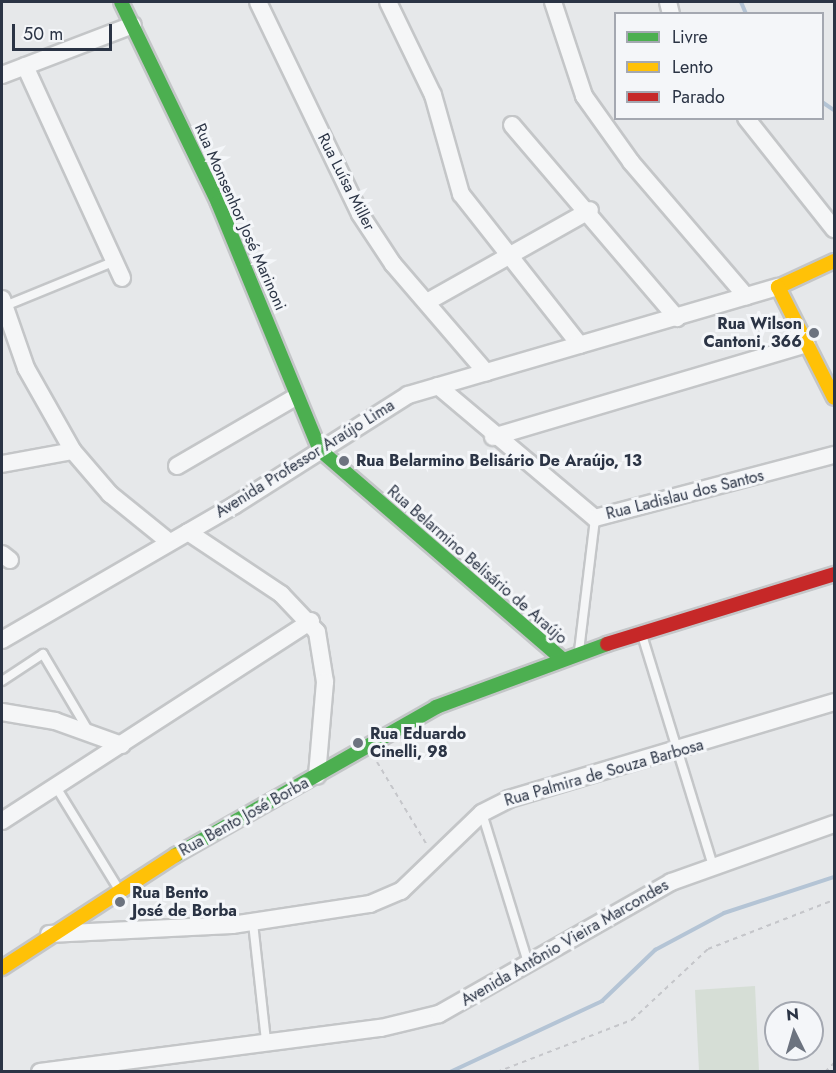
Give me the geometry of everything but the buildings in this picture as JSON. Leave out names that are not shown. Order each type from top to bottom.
[{"type":"street","name":"Rua Monsenhor José Marinoni","points":[[121,2],[243,261],[294,398],[320,450]]},
{"type":"street","name":"Rua Luísa Miller","points":[[258,2],[360,214],[427,302],[486,372]]},
{"type":"street","points":[[388,2],[433,95],[461,194],[580,345]]},
{"type":"street","points":[[553,2],[584,96],[631,162],[746,296]]},
{"type":"street","points":[[2,75],[133,25]]},
{"type":"street","points":[[25,66],[122,278]]},
{"type":"street","points":[[748,120],[834,229]]},
{"type":"street","points":[[512,125],[590,210],[677,318]]},
{"type":"street","points":[[427,302],[590,210]]},
{"type":"street","name":"Avenida Professor Araújo Lima","points":[[2,640],[168,541],[188,532],[390,404],[438,386],[777,287],[834,261]]},
{"type":"street","points":[[777,287],[834,398]]},
{"type":"street","points":[[3,302],[35,387],[73,451],[110,494],[168,541]]},
{"type":"street","points":[[2,345],[19,343]]},
{"type":"street","points":[[493,437],[806,344]]},
{"type":"street","name":"Rua Ladislau dos Santos","points":[[438,386],[493,437],[595,518],[834,455]]},
{"type":"street","points":[[177,466],[294,398]]},
{"type":"street","name":"Rua Belarmino Belisário de Araújo","points":[[320,450],[561,658],[834,574]]},
{"type":"street","points":[[2,464],[73,451]]},
{"type":"street","name":"Rua Bento José Borba","points":[[2,968],[45,934],[118,888],[317,776],[324,665],[310,621],[281,594],[188,532]]},
{"type":"street","points":[[2,821],[310,621]]},
{"type":"street","points":[[317,776],[436,707],[561,658]]},
{"type":"street","name":"Rua Palmira de Souza Barbosa","points":[[45,934],[253,923],[385,900],[436,860],[482,813],[519,796],[678,752],[834,702]]},
{"type":"street","points":[[2,712],[88,730],[122,745]]},
{"type":"street","name":"Avenida Antônio Vieira Marcondes","points":[[40,1071],[414,1021],[529,966],[671,882],[712,863],[834,824]]},
{"type":"lane","points":[[3,302],[115,261]]},
{"type":"lane","points":[[579,652],[595,518]]},
{"type":"lane","points":[[640,632],[712,863]]},
{"type":"lane","points":[[2,681],[44,654],[88,730]]},
{"type":"lane","points":[[56,787],[118,888]]},
{"type":"lane","points":[[482,813],[529,966]]},
{"type":"lane","points":[[253,923],[266,1041]]},
{"type":"path","points":[[367,746],[436,860]]},
{"type":"path","points":[[497,1071],[632,1020],[708,948],[834,900]]},
{"type":"path","points":[[825,1071],[834,1063]]},
{"type":"shaded area","points":[[755,986],[759,1071],[699,1071],[695,990]]},
{"type":"waterway","points":[[741,2],[745,12]]},
{"type":"waterway","points":[[824,103],[834,110]]},
{"type":"waterway","points":[[450,1072],[602,1001],[655,950],[724,913],[834,877]]},
{"type":"traffic: fast","points":[[121,2],[218,203],[320,450],[561,658]]},
{"type":"traffic: fast","points":[[176,855],[436,707],[607,644]]},
{"type":"traffic: slow","points":[[834,261],[778,287],[834,398]]},
{"type":"traffic: slow","points":[[2,968],[176,855]]},
{"type":"traffic: jam","points":[[607,644],[834,574]]},
{"type":"place","name":"Rua Wilson Cantoni, 366","points":[[814,333]]},
{"type":"place","name":"Rua Belarmino Belisário De Araújo, 13","points":[[344,461]]},
{"type":"place","name":"Rua Eduardo Cinelli, 98","points":[[358,743]]},
{"type":"place","name":"Rua Bento José de Borba","points":[[120,902]]}]
